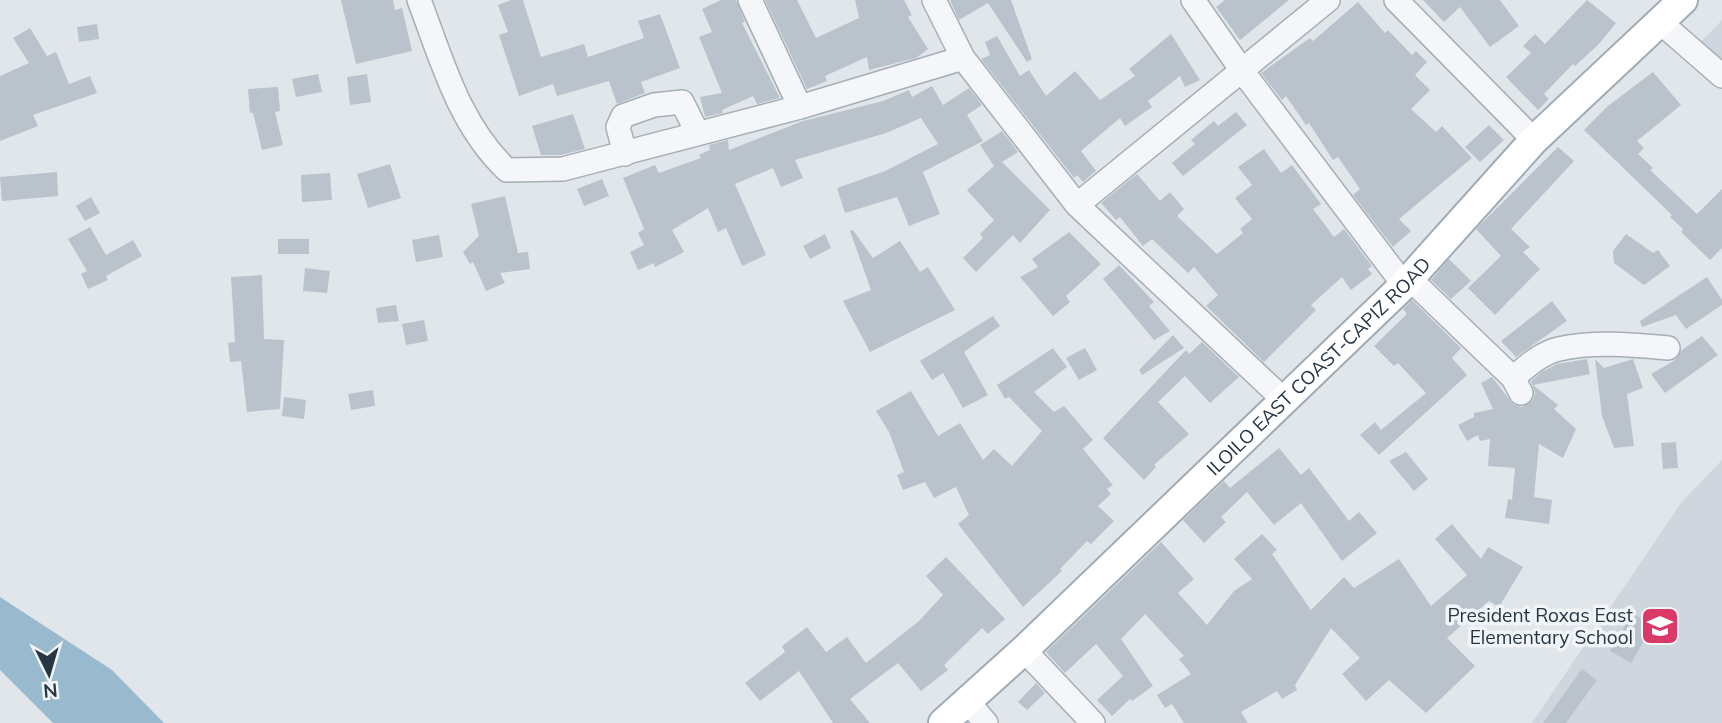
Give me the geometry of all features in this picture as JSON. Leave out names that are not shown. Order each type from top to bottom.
[{"type":"main road","name":"ILOILO EAST COAST-CAPIZ ROAD","points":[[943,723],[977,712],[1024,650],[1407,282],[1534,140],[1667,9]]},
{"type":"street","points":[[419,0],[468,124],[487,151],[507,170],[563,169],[625,154],[697,132],[800,107],[963,58]]},
{"type":"street","points":[[750,0],[800,107]]},
{"type":"street","points":[[934,0],[963,58],[1077,205],[1284,400]]},
{"type":"street","points":[[1194,0],[1243,72],[1407,282],[1517,386],[1536,359],[1557,349],[1626,345],[1668,348]]},
{"type":"street","points":[[1077,205],[1328,0]]},
{"type":"street","points":[[1396,0],[1534,140]]},
{"type":"street","points":[[1667,9],[1722,76]]},
{"type":"street","points":[[625,154],[618,128],[622,116],[654,105],[682,102],[697,132]]},
{"type":"street","points":[[1024,650],[1093,723]]},
{"type":"shaded area","points":[[1722,20],[1722,60],[1699,44]]},
{"type":"shaded area","name":"President Roxas East Elementary School","points":[[1722,460],[1722,723],[1532,723],[1681,503]]},
{"type":"water","points":[[0,597],[112,670],[164,723],[53,723],[0,670]]},
{"type":"building","points":[[341,0],[393,0],[395,10],[402,8],[412,51],[356,64]]},
{"type":"building","points":[[511,0],[523,0],[541,57],[584,44],[588,57],[644,38],[638,21],[660,14],[680,68],[641,82],[645,93],[617,104],[609,81],[557,96],[553,84],[519,96],[499,35],[508,32],[498,5]]},
{"type":"building","points":[[721,0],[736,0],[745,22],[742,23],[780,98],[757,104],[753,96],[722,110],[723,113],[705,117],[700,97],[722,93],[699,37],[712,32],[702,9]]},
{"type":"building","points":[[765,0],[797,0],[816,38],[859,18],[855,0],[904,0],[912,15],[908,17],[928,49],[916,58],[869,70],[867,57],[825,76],[827,81],[807,89]]},
{"type":"building","points":[[950,0],[1011,0],[1032,59],[1027,62],[988,3],[959,20]]},
{"type":"building","points":[[1225,0],[1289,0],[1240,40],[1216,7]]},
{"type":"building","points":[[1423,0],[1500,0],[1519,26],[1490,47],[1460,7],[1444,22]]},
{"type":"building","points":[[1587,0],[1616,23],[1599,44],[1575,66],[1573,64],[1544,94],[1549,99],[1538,110],[1506,77],[1531,53],[1523,46],[1535,34],[1545,44]]},
{"type":"building","points":[[1358,2],[1385,33],[1388,30],[1412,55],[1416,51],[1427,62],[1415,75],[1430,90],[1411,109],[1436,132],[1442,126],[1472,158],[1399,219],[1411,231],[1393,247],[1353,195],[1360,189],[1338,157],[1333,160],[1309,123],[1306,125],[1286,96],[1282,100],[1261,73],[1310,38],[1313,41]]},
{"type":"building","points":[[97,24],[99,39],[79,42],[77,27]]},
{"type":"building","points":[[30,28],[47,56],[56,52],[69,84],[90,76],[97,93],[33,115],[38,126],[0,141],[0,76],[29,63],[13,38]]},
{"type":"building","points":[[1171,34],[1200,80],[1185,87],[1180,76],[1148,101],[1152,107],[1125,126],[1120,118],[1081,151],[1096,171],[1083,182],[1077,175],[1074,178],[981,59],[990,55],[985,42],[997,36],[1020,76],[1029,70],[1046,96],[1075,71],[1100,100],[1135,76],[1129,69]]},
{"type":"building","points":[[1653,72],[1681,105],[1637,141],[1644,148],[1638,154],[1653,168],[1650,170],[1697,214],[1722,189],[1722,248],[1710,260],[1681,232],[1683,229],[1670,217],[1672,215],[1584,130],[1608,106]]},
{"type":"building","points":[[318,74],[322,92],[296,97],[292,79]]},
{"type":"building","points":[[367,74],[371,102],[350,105],[347,77]]},
{"type":"building","points":[[932,86],[943,105],[969,88],[982,105],[967,115],[983,141],[923,172],[940,214],[909,226],[897,197],[845,213],[837,188],[885,171],[938,144],[921,118],[886,133],[795,160],[803,178],[781,187],[773,168],[735,184],[766,255],[742,266],[726,228],[718,232],[708,208],[672,230],[684,252],[655,267],[654,263],[638,270],[630,252],[644,245],[638,233],[644,229],[623,178],[655,165],[659,173],[701,158],[699,155],[710,150],[709,145],[728,140],[729,150],[803,121],[883,101],[909,90],[912,97]]},
{"type":"building","points":[[278,87],[280,111],[275,112],[283,145],[262,150],[253,113],[250,113],[248,89]]},
{"type":"building","points":[[1236,112],[1247,125],[1183,176],[1172,163],[1195,144],[1191,140],[1214,121],[1218,126]]},
{"type":"building","points":[[573,114],[585,149],[561,155],[541,155],[532,126]]},
{"type":"building","points":[[1489,125],[1504,140],[1480,162],[1465,147]]},
{"type":"building","points":[[1002,131],[1018,152],[1002,162],[1050,210],[1020,243],[1013,235],[976,272],[963,258],[983,238],[980,234],[994,220],[967,190],[994,166],[980,145]]},
{"type":"building","points":[[1558,147],[1574,161],[1511,229],[1530,247],[1523,252],[1540,269],[1495,315],[1468,288],[1501,256],[1476,229]]},
{"type":"building","points":[[1264,149],[1281,173],[1292,165],[1321,204],[1313,209],[1334,237],[1344,229],[1372,266],[1368,269],[1372,274],[1351,290],[1342,277],[1311,305],[1316,310],[1264,362],[1206,306],[1218,295],[1194,267],[1188,273],[1152,239],[1143,246],[1120,217],[1116,220],[1101,203],[1137,174],[1160,201],[1170,192],[1184,209],[1177,216],[1217,254],[1243,233],[1240,229],[1252,219],[1235,198],[1252,185],[1238,167]]},
{"type":"building","points":[[390,164],[401,198],[368,208],[357,174]]},
{"type":"building","points":[[57,172],[58,196],[2,201],[0,177]]},
{"type":"building","points":[[330,173],[332,200],[302,202],[301,175]]},
{"type":"building","points":[[602,179],[609,196],[584,206],[577,189]]},
{"type":"building","points":[[505,196],[518,253],[528,252],[530,269],[500,273],[505,283],[486,291],[473,262],[470,264],[463,252],[479,236],[471,204]]},
{"type":"building","points":[[91,197],[100,213],[85,221],[76,206]]},
{"type":"building","points":[[90,227],[106,255],[133,240],[142,256],[106,276],[108,280],[88,289],[81,274],[87,271],[68,239]]},
{"type":"building","points":[[853,230],[873,258],[900,241],[920,272],[928,267],[955,310],[870,352],[843,301],[871,290],[850,231]]},
{"type":"building","points":[[1069,232],[1101,264],[1066,296],[1070,302],[1053,316],[1020,277],[1038,267],[1032,259]]},
{"type":"building","points":[[825,234],[831,248],[810,259],[803,246]]},
{"type":"building","points":[[1626,234],[1653,253],[1658,250],[1670,266],[1644,285],[1614,263],[1613,251]]},
{"type":"building","points":[[439,235],[443,257],[416,262],[412,240]]},
{"type":"building","points":[[278,239],[309,239],[309,254],[278,254]]},
{"type":"building","points":[[1449,259],[1471,281],[1451,299],[1431,280]]},
{"type":"building","points":[[1119,265],[1154,302],[1149,306],[1170,331],[1154,340],[1103,279]]},
{"type":"building","points":[[305,268],[330,271],[327,293],[303,291]]},
{"type":"building","points":[[262,275],[264,339],[284,340],[280,409],[247,412],[241,361],[230,362],[228,343],[235,342],[231,277]]},
{"type":"building","points":[[1707,277],[1722,300],[1722,305],[1686,329],[1676,315],[1642,327],[1640,321]]},
{"type":"building","points":[[1412,300],[1461,348],[1452,358],[1467,375],[1379,455],[1360,435],[1375,422],[1381,430],[1426,393],[1398,363],[1394,366],[1374,346],[1407,314],[1403,309]]},
{"type":"building","points":[[1552,301],[1567,321],[1516,357],[1501,341]]},
{"type":"building","points":[[396,305],[399,321],[378,323],[376,308]]},
{"type":"building","points":[[993,316],[1000,326],[964,352],[988,395],[963,408],[943,373],[932,380],[920,361]]},
{"type":"building","points":[[424,320],[428,341],[406,345],[402,324]]},
{"type":"building","points":[[1173,335],[1184,348],[1142,375],[1139,370]]},
{"type":"building","points":[[1702,336],[1718,355],[1665,393],[1651,374],[1675,360],[1682,350]]},
{"type":"building","points":[[1202,342],[1239,377],[1210,403],[1185,376],[1158,402],[1189,434],[1154,465],[1156,467],[1144,480],[1103,438],[1186,350],[1189,354]]},
{"type":"building","points":[[1053,348],[1067,367],[1034,392],[1054,412],[1064,406],[1093,440],[1083,449],[1113,485],[1107,489],[1111,494],[1098,506],[1114,521],[1091,544],[1087,541],[1060,569],[1062,571],[1023,607],[958,524],[969,515],[956,487],[934,498],[925,482],[903,490],[897,475],[904,472],[889,432],[876,411],[911,391],[938,436],[960,423],[983,460],[994,449],[1012,466],[1042,431],[1009,397],[1005,399],[997,385]]},
{"type":"building","points":[[1085,348],[1097,370],[1079,380],[1066,358]]},
{"type":"building","points":[[1587,359],[1590,374],[1533,385],[1558,405],[1554,409],[1576,429],[1563,458],[1539,444],[1534,497],[1552,500],[1549,524],[1505,518],[1508,499],[1512,500],[1515,468],[1488,466],[1490,439],[1480,441],[1478,435],[1467,441],[1458,425],[1474,417],[1474,413],[1493,409],[1481,383],[1492,377],[1513,404],[1521,407],[1533,400],[1535,393],[1531,381],[1542,372],[1557,364]]},
{"type":"building","points":[[1595,359],[1604,368],[1633,359],[1643,388],[1627,394],[1634,446],[1614,448],[1602,416]]},
{"type":"building","points":[[373,390],[375,406],[351,410],[348,394]]},
{"type":"building","points":[[284,397],[306,400],[304,419],[282,416]]},
{"type":"building","points":[[1676,442],[1678,468],[1663,469],[1661,443]]},
{"type":"building","points":[[1279,448],[1301,475],[1309,468],[1349,521],[1359,512],[1377,533],[1342,561],[1301,503],[1274,525],[1247,492],[1221,517],[1226,522],[1204,543],[1183,520],[1224,481],[1230,488]]},
{"type":"building","points":[[1406,452],[1428,479],[1414,491],[1389,461]]},
{"type":"building","points":[[1452,524],[1481,559],[1488,547],[1523,567],[1499,607],[1489,601],[1447,638],[1475,666],[1426,713],[1389,680],[1366,701],[1342,674],[1360,658],[1331,628],[1295,685],[1297,690],[1282,699],[1277,691],[1241,712],[1248,723],[1184,723],[1172,704],[1165,708],[1157,695],[1191,674],[1179,659],[1184,656],[1145,614],[1121,639],[1153,686],[1132,701],[1130,699],[1112,716],[1097,700],[1123,676],[1096,644],[1065,673],[1046,652],[1161,542],[1194,579],[1178,593],[1207,625],[1234,591],[1252,579],[1234,559],[1262,534],[1277,550],[1272,554],[1311,610],[1344,577],[1354,588],[1399,559],[1431,606],[1467,575],[1435,539]]},
{"type":"building","points":[[946,557],[1005,619],[988,634],[982,628],[944,665],[948,670],[921,691],[898,663],[850,699],[870,723],[833,723],[799,671],[760,701],[745,683],[785,652],[782,646],[807,627],[826,652],[847,637],[866,663],[919,621],[943,595],[926,576]]},
{"type":"building","points":[[1632,613],[1653,625],[1631,663],[1610,651]]},
{"type":"building","points":[[1582,669],[1597,680],[1566,723],[1543,723]]},
{"type":"building","points":[[1036,683],[1045,693],[1027,710],[1018,702]]},
{"type":"place","name":"President Roxas East Elementary School","points":[[1660,626]]}]
